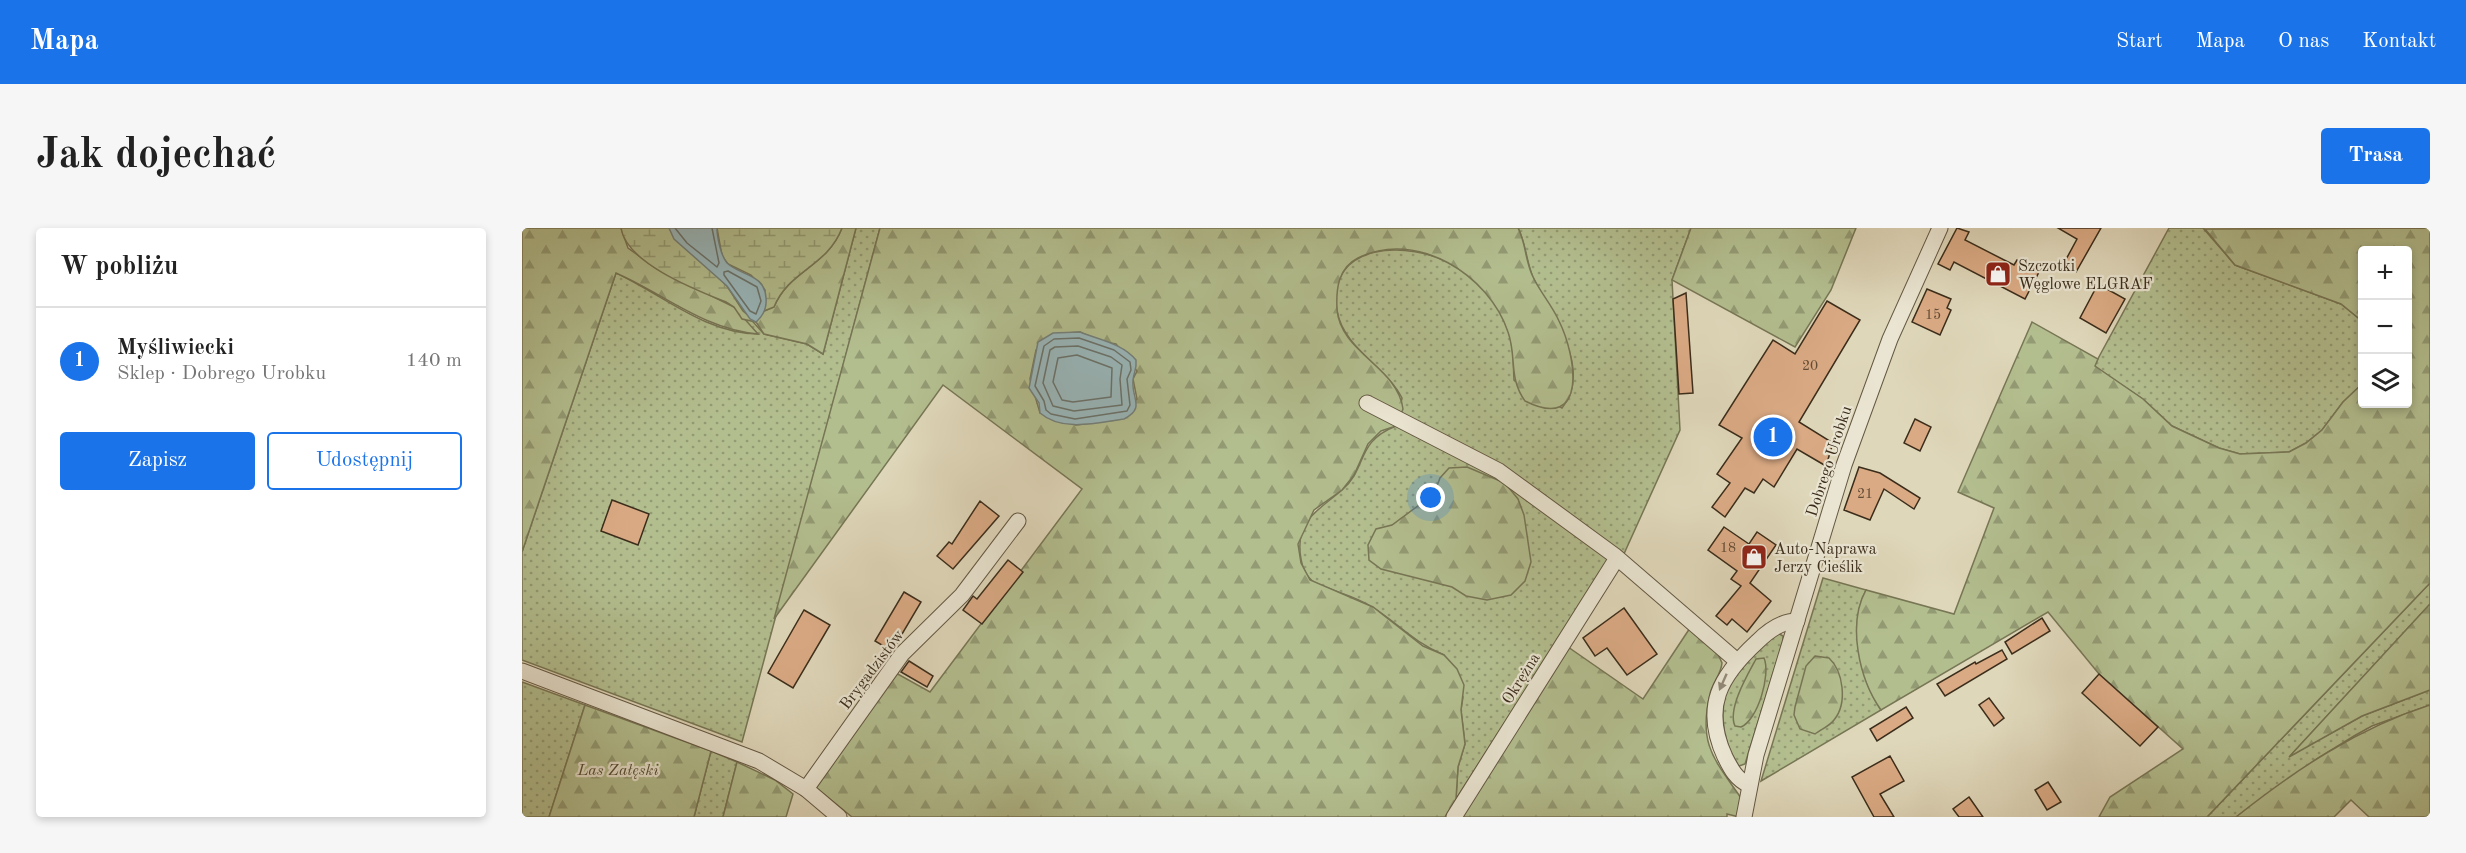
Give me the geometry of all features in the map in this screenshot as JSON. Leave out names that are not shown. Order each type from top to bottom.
[{"type":"street","name":"Dobrego Urobku","points":[[1744,817],[1749,785],[1857,427],[1890,339],[1940,228]]},
{"type":"street","points":[[1367,404],[1499,471],[1617,558],[1737,661]]},
{"type":"street","name":"Brygadzistów","points":[[806,789],[902,654],[962,595],[1018,521]]},
{"type":"street","name":"Okrężna","points":[[1454,817],[1617,558]]},
{"type":"street","points":[[1749,785],[1740,781],[1731,770],[1715,728],[1714,714],[1719,690],[1737,661],[1768,631],[1788,621],[1797,621]]},
{"type":"street","points":[[522,671],[759,761],[806,789],[839,817]]},
{"type":"green space","points":[[522,228],[621,228],[628,248],[657,269],[734,307],[758,334],[738,331],[702,318],[616,273],[522,552]]},
{"type":"green space","points":[[621,228],[669,228],[764,334],[807,344],[823,354],[856,228],[880,228],[742,742],[522,660],[522,552],[616,273],[701,320],[738,332],[758,334],[742,319]]},
{"type":"green space","points":[[621,228],[669,228],[727,286],[743,311],[756,322],[742,319],[734,307],[726,302],[681,283],[649,264],[635,253],[626,241]]},
{"type":"green space","points":[[717,228],[842,228],[827,252],[789,285],[774,307],[764,311],[765,290],[751,275],[728,264],[722,256]]},
{"type":"green space","points":[[842,228],[856,228],[823,354],[807,344],[764,334],[756,322],[764,311],[774,307],[789,285],[827,252]]},
{"type":"green space","points":[[880,228],[1518,228],[1533,277],[1556,315],[1570,352],[1573,370],[1568,399],[1560,407],[1546,408],[1525,401],[1516,384],[1511,341],[1499,311],[1485,292],[1468,276],[1448,263],[1426,254],[1404,249],[1381,251],[1358,258],[1346,267],[1338,287],[1337,309],[1340,324],[1358,349],[1391,382],[1399,394],[1403,409],[1396,426],[1381,431],[1368,444],[1354,475],[1342,490],[1314,510],[1298,544],[1301,563],[1310,580],[1373,607],[1423,646],[1444,655],[1457,669],[1464,685],[1461,710],[1465,744],[1458,767],[1456,799],[1445,817],[852,817],[814,786],[896,673],[930,692],[1082,489],[943,385],[774,619]],"holes":[[[1080,332],[1099,341],[1116,344],[1137,371],[1133,379],[1137,399],[1116,420],[1076,425],[1040,413],[1030,379],[1036,350],[1067,333]]]},
{"type":"green space","points":[[1518,228],[1691,228],[1672,280],[1680,430],[1623,556],[1615,549],[1456,799],[1458,767],[1465,744],[1461,710],[1463,697],[1444,655],[1415,639],[1382,613],[1365,603],[1311,580],[1302,565],[1301,535],[1310,518],[1350,482],[1374,440],[1383,432],[1396,426],[1402,398],[1386,376],[1356,347],[1341,324],[1337,311],[1337,288],[1344,271],[1357,259],[1374,252],[1394,250],[1415,252],[1453,265],[1471,277],[1493,301],[1504,320],[1511,342],[1514,380],[1562,408],[1571,393],[1573,376],[1571,359],[1566,341],[1533,277]]},
{"type":"green space","points":[[1691,228],[1856,228],[1831,290],[1795,347],[1672,280]]},
{"type":"green space","points":[[2169,228],[2203,228],[2235,265],[2341,304],[2358,318],[2358,388],[2343,402],[2322,430],[2306,443],[2289,452],[2240,454],[2219,448],[2172,426],[2143,399],[2094,366]]},
{"type":"green space","points":[[2430,228],[2430,583],[2207,817],[2099,817],[2110,797],[2183,749],[2099,674],[2048,612],[1881,710],[1873,697],[1862,667],[1858,651],[1857,619],[1866,590],[1954,614],[1994,508],[1958,492],[2032,322],[2098,359],[2095,366],[2143,399],[2172,426],[2219,448],[2240,454],[2289,452],[2306,443],[2322,430],[2343,402],[2358,388],[2358,408],[2412,408],[2412,246],[2358,246],[2358,318],[2341,304],[2235,265],[2205,229]]},
{"type":"green space","points":[[1467,467],[1505,483],[1518,499],[1524,515],[1531,562],[1525,581],[1511,595],[1487,600],[1466,596],[1452,587],[1381,569],[1369,560],[1368,545],[1376,529],[1392,525],[1434,494],[1440,478],[1449,468]]},
{"type":"green space","points":[[1823,578],[1866,590],[1858,618],[1859,651],[1867,683],[1881,710],[1761,781]]},
{"type":"green space","points":[[2430,583],[2430,604],[2291,755],[2362,716],[2430,690],[2430,705],[2372,726],[2354,736],[2315,760],[2236,817],[2207,817]]},
{"type":"green space","points":[[2430,604],[2430,690],[2362,716],[2289,757]]},
{"type":"green space","points":[[1690,628],[1717,652],[1722,663],[1710,694],[1706,726],[1707,739],[1716,761],[1741,798],[1739,817],[1727,814],[1727,817],[1460,817],[1568,647],[1643,699]]},
{"type":"green space","points":[[1776,632],[1783,636],[1783,641],[1745,764],[1739,766],[1725,732],[1723,707],[1725,695],[1739,666]]},
{"type":"green space","points":[[1815,656],[1829,658],[1834,664],[1840,679],[1842,696],[1841,705],[1834,720],[1815,734],[1800,729],[1794,715],[1806,666]]},
{"type":"green space","points":[[1764,658],[1766,675],[1758,706],[1747,723],[1741,727],[1735,726],[1734,710],[1744,682],[1756,659]]},
{"type":"green space","points":[[522,682],[585,705],[549,817],[522,817]]},
{"type":"green space","name":"Las Załęski","points":[[585,705],[711,751],[694,817],[549,817]]},
{"type":"green space","points":[[2430,705],[2430,817],[2369,817],[2351,800],[2334,817],[2236,817],[2281,783],[2328,752],[2403,714]]},
{"type":"green space","points":[[711,751],[737,762],[723,817],[694,817]]},
{"type":"green space","points":[[737,762],[775,780],[793,794],[786,817],[723,817]]},
{"type":"water","points":[[669,228],[717,228],[720,246],[727,263],[757,280],[765,290],[766,305],[764,312],[756,322],[750,319],[727,286],[674,239]]},
{"type":"water","points":[[1080,332],[1117,346],[1136,360],[1133,386],[1136,407],[1131,415],[1124,419],[1080,425],[1058,423],[1040,413],[1039,403],[1029,388],[1038,342],[1053,333]]},
{"type":"building","points":[[1957,228],[1969,232],[1965,240],[2014,265],[2017,260],[2039,272],[2025,299],[1954,262],[1950,270],[1938,264]]},
{"type":"building","points":[[2058,228],[2101,228],[2076,272],[2063,265],[2077,239]]},
{"type":"building","points":[[2098,284],[2125,299],[2106,333],[2080,318]]},
{"type":"building","points":[[1927,289],[1951,299],[1947,308],[1951,310],[1940,335],[1912,322]]},
{"type":"building","points":[[1686,293],[1693,393],[1679,394],[1673,299]]},
{"type":"building","points":[[1827,301],[1860,320],[1799,422],[1833,443],[1826,466],[1797,449],[1774,487],[1763,479],[1754,493],[1745,488],[1725,517],[1712,507],[1730,483],[1717,474],[1742,438],[1719,425],[1773,340],[1795,354]]},
{"type":"building","points":[[1915,419],[1931,427],[1920,451],[1904,443]]},
{"type":"building","points":[[1859,467],[1880,473],[1920,498],[1914,509],[1884,489],[1870,520],[1844,510]]},
{"type":"building","points":[[612,500],[649,514],[638,545],[601,531]]},
{"type":"building","points":[[980,501],[999,516],[953,569],[937,556],[949,542],[952,544]]},
{"type":"building","points":[[1724,527],[1749,544],[1757,532],[1776,545],[1750,583],[1771,601],[1747,632],[1732,619],[1727,625],[1716,616],[1741,586],[1731,579],[1737,571],[1708,550]]},
{"type":"building","points":[[1008,560],[1023,572],[982,624],[963,610],[973,596],[977,599]]},
{"type":"building","points":[[904,592],[921,602],[892,651],[875,641]]},
{"type":"building","points":[[1624,608],[1657,654],[1627,675],[1607,648],[1595,656],[1583,638]]},
{"type":"building","points":[[804,610],[830,625],[793,688],[768,673]]},
{"type":"building","points":[[2042,618],[2050,631],[2012,654],[2005,642]]},
{"type":"building","points":[[2002,650],[2007,659],[1945,696],[1937,684],[1975,662],[1976,664]]},
{"type":"building","points":[[909,661],[933,676],[927,687],[901,672]]},
{"type":"building","points":[[2099,674],[2158,727],[2140,746],[2082,693]]},
{"type":"building","points":[[1989,698],[2004,718],[1994,726],[1979,705]]},
{"type":"building","points":[[1906,707],[1913,718],[1877,741],[1870,729]]},
{"type":"building","points":[[1890,756],[1904,781],[1880,794],[1894,817],[1874,817],[1852,777]]},
{"type":"building","points":[[2048,782],[2061,802],[2047,810],[2035,790]]},
{"type":"building","points":[[1969,797],[1983,817],[1959,817],[1953,809]]},
{"type":"place","name":"Szczotki Węglowe ELGRAF","points":[[1998,274]]},
{"type":"place","name":"Myśliwiecki","points":[[1773,437]]},
{"type":"place","name":"Auto-Naprawa Jerzy Cieślik","points":[[1754,557]]}]
